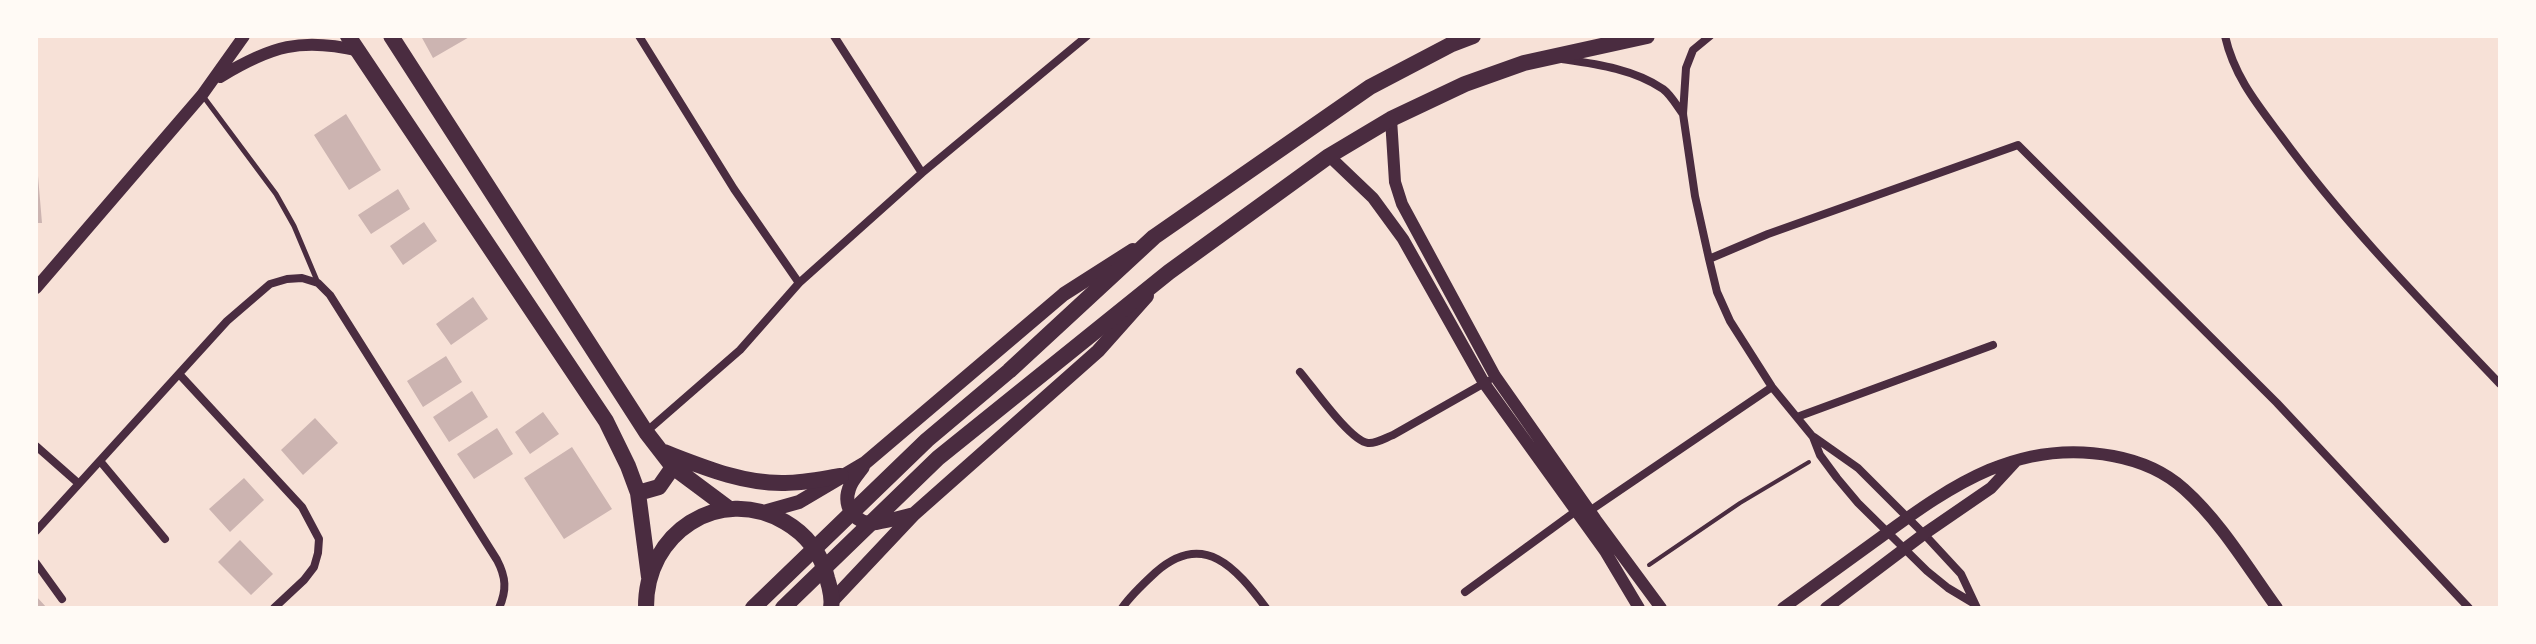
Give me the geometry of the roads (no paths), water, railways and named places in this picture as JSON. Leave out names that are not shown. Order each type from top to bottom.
[{"type":"main road","points":[[348,36],[606,421],[638,493],[649,577],[646,608]]},
{"type":"main road","points":[[391,36],[646,432],[669,460],[728,508]]},
{"type":"main road","points":[[767,511],[799,502],[865,463],[1064,294],[1154,237],[1370,87],[1473,36]]},
{"type":"main road","points":[[783,608],[938,458],[1169,272],[1329,156],[1391,119],[1465,84],[1524,63],[1647,36]]},
{"type":"main road","points":[[753,608],[927,440],[1009,371],[1154,237]]},
{"type":"main road","points":[[832,605],[914,514],[1098,351],[1169,272]]},
{"type":"main road","points":[[638,493],[659,487],[669,460]]},
{"type":"main road","points":[[669,460],[763,482],[786,483],[841,476]]},
{"type":"main road","points":[[865,463],[849,488],[849,509],[856,518],[875,523],[914,514]]},
{"type":"main road","points":[[649,577],[665,543],[693,519],[728,508],[748,508],[767,511],[801,531],[824,563],[832,605]]},
{"type":"street","points":[[36,288],[202,95],[244,36]]},
{"type":"street","points":[[639,36],[734,189],[799,283]]},
{"type":"street","points":[[646,432],[740,350],[799,283],[922,173],[1087,36]]},
{"type":"street","points":[[1710,36],[1693,50],[1686,68],[1683,114],[1695,196],[1709,259],[1717,292],[1730,321],[1772,387],[1813,437],[1858,468],[1908,517],[1961,574],[1975,606]]},
{"type":"street","points":[[2225,36],[2242,82],[2292,151],[2370,245],[2500,384]]},
{"type":"street","points":[[836,37],[922,173]]},
{"type":"street","points":[[214,80],[251,58],[294,45],[316,44],[360,51]]},
{"type":"street","points":[[1550,57],[1608,66],[1642,78],[1666,91],[1683,114]]},
{"type":"street","points":[[1391,119],[1395,182],[1402,204],[1490,380]]},
{"type":"street","points":[[1709,259],[1768,234],[2018,145],[2277,403],[2469,608]]},
{"type":"street","points":[[1329,156],[1373,198],[1403,239],[1490,380],[1582,513],[1639,608]]},
{"type":"street","points":[[36,531],[227,321],[270,284],[302,278],[318,283],[330,295],[497,560],[503,571],[505,586],[499,608]]},
{"type":"street","points":[[1797,417],[1993,345]]},
{"type":"street","points":[[1300,372],[1356,438],[1366,443],[1393,435],[1490,380]]},
{"type":"street","points":[[180,375],[302,507],[319,539],[314,567],[274,608]]},
{"type":"street","points":[[1465,592],[1772,387]]},
{"type":"street","points":[[1813,437],[1820,455],[1858,503],[1948,588],[1975,606]]},
{"type":"street","points":[[36,446],[78,483]]},
{"type":"street","points":[[1783,608],[1944,492],[1977,473],[2051,452],[2090,452],[2137,461],[2184,489],[2215,523],[2277,608]]},
{"type":"street","points":[[1826,608],[1991,488],[2017,460]]},
{"type":"street","points":[[100,461],[165,539]]},
{"type":"street","points":[[1582,513],[1636,574],[1661,608]]},
{"type":"street","points":[[1122,608],[1170,560],[1203,553],[1215,557],[1238,574],[1266,608]]},
{"type":"street","points":[[36,563],[62,599]]},
{"type":"lane","points":[[202,95],[276,194],[294,226],[318,283]]}]
